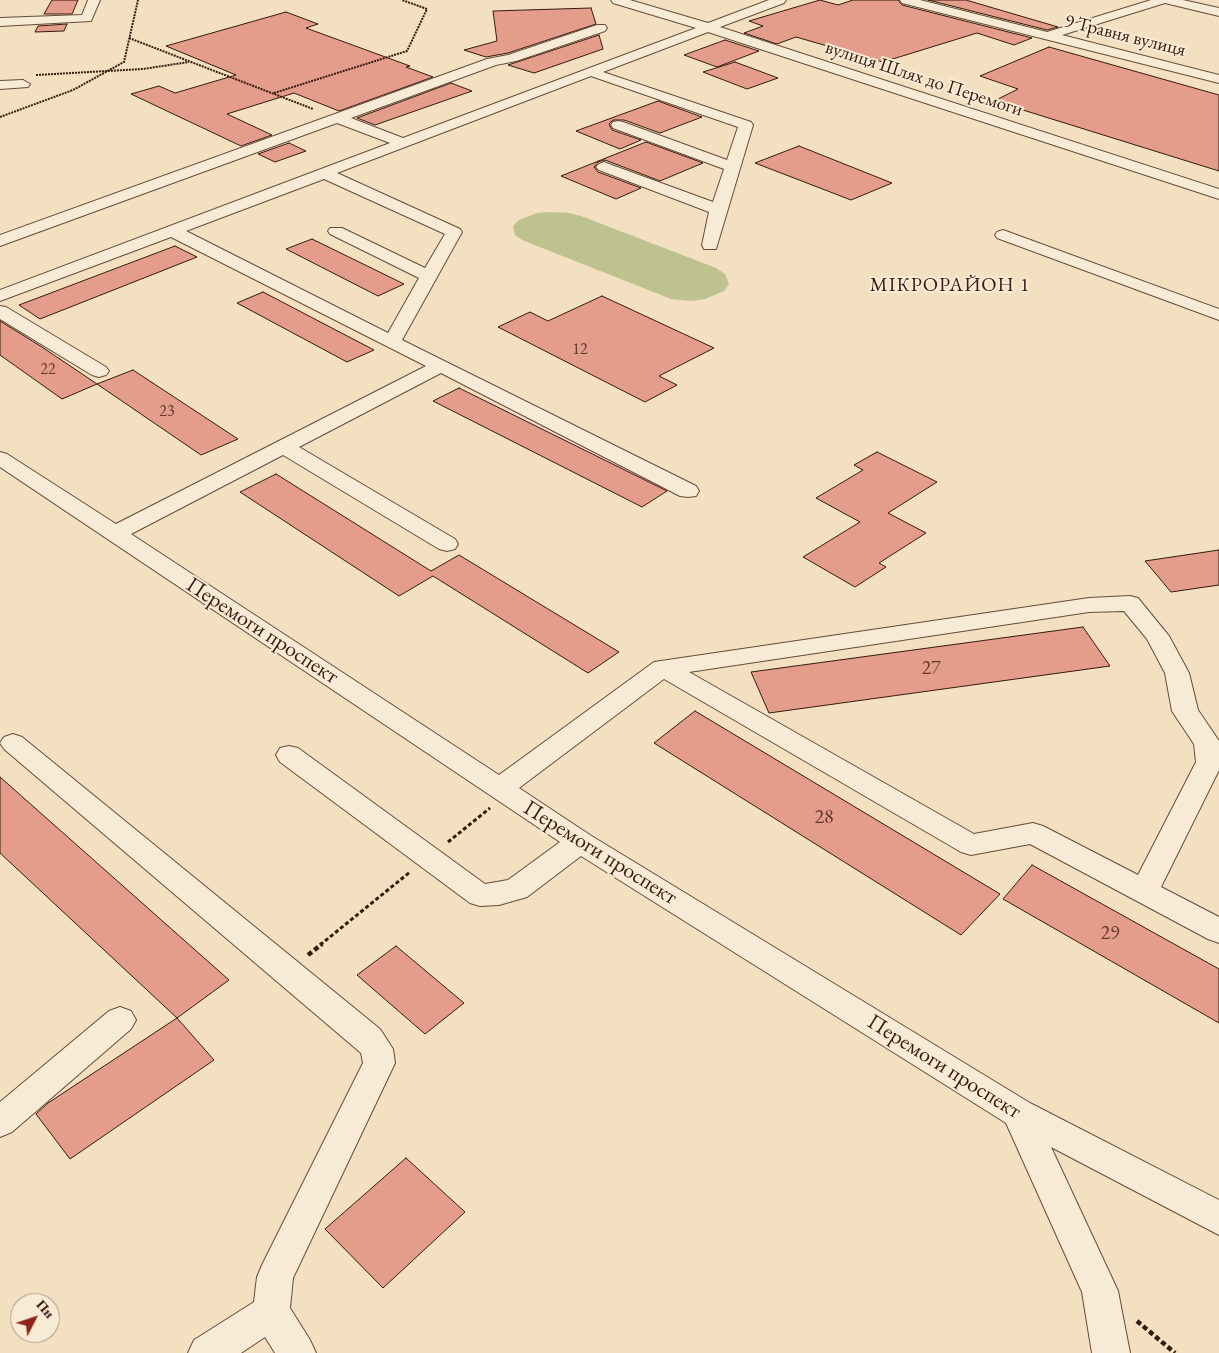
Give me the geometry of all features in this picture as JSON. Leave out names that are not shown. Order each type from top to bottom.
[{"type":"street","points":[[0,22],[87,18],[94,0]]},
{"type":"street","name":"вулиця Шлях до Перемоги","points":[[617,0],[707,27],[1219,194]]},
{"type":"street","points":[[0,296],[173,232],[780,0]]},
{"type":"street","name":"9 Травня вулиця","points":[[906,0],[1219,79]]},
{"type":"street","points":[[1047,36],[1163,0]]},
{"type":"street","points":[[1167,0],[1219,12]]},
{"type":"street","points":[[0,241],[492,62],[511,58],[601,28]]},
{"type":"street","points":[[591,72],[746,125],[718,210],[710,245]]},
{"type":"street","points":[[0,85],[27,80]]},
{"type":"street","points":[[337,118],[404,143]]},
{"type":"street","points":[[618,125],[733,167]]},
{"type":"street","points":[[604,167],[718,210]]},
{"type":"street","points":[[324,173],[454,232],[392,342]]},
{"type":"street","points":[[336,231],[429,276]]},
{"type":"street","points":[[173,232],[688,491]]},
{"type":"street","points":[[1003,235],[1219,315]]},
{"type":"street","points":[[0,311],[99,372]]},
{"type":"street","points":[[114,534],[441,366]]},
{"type":"street","points":[[284,447],[446,544]]},
{"type":"street","name":"Перемоги проспект","points":[[0,458],[580,842],[1018,1113],[1219,1218]]},
{"type":"street","points":[[504,791],[663,668],[1089,605],[1130,603],[1157,636],[1177,673],[1185,711],[1214,753],[1144,892]]},
{"type":"street","points":[[663,668],[971,845],[1033,834],[1219,931]]},
{"type":"street","points":[[13,743],[369,1039],[377,1049],[379,1063],[276,1277],[270,1312],[297,1353]]},
{"type":"street","points":[[290,755],[480,895],[500,894],[517,888],[580,842]]},
{"type":"street","points":[[0,1122],[120,1020]]},
{"type":"street","points":[[1018,1113],[1100,1291],[1111,1353]]},
{"type":"street","points":[[207,1353],[270,1312]]},
{"type":"path","points":[[0,117],[74,90],[124,62],[138,0]]},
{"type":"path","points":[[273,94],[407,50],[427,9],[402,0]]},
{"type":"path","points":[[129,38],[337,118]]},
{"type":"path","points":[[27,80],[142,69],[190,61]]},
{"type":"path","points":[[288,971],[428,857],[504,791]]},
{"type":"green space","points":[[550,212],[581,216],[716,268],[725,274],[729,284],[724,291],[705,299],[692,301],[671,299],[522,240],[515,235],[513,226],[519,220],[537,213]]},
{"type":"building","points":[[52,0],[78,0],[72,14],[44,14]]},
{"type":"building","points":[[820,0],[838,5],[853,0],[898,0],[902,5],[1032,38],[1014,45],[977,33],[883,62],[796,37],[777,44],[744,33],[763,26],[749,21]]},
{"type":"building","points":[[928,0],[966,0],[1058,27],[1047,30]]},
{"type":"building","points":[[591,8],[596,24],[508,53],[486,57],[464,50],[497,41],[493,11]]},
{"type":"building","points":[[286,12],[318,24],[306,28],[410,66],[406,67],[433,77],[339,111],[294,93],[227,114],[272,135],[241,146],[131,94],[159,86],[175,93],[236,75],[166,46]]},
{"type":"building","points":[[67,24],[64,31],[35,32],[38,26]]},
{"type":"building","points":[[599,35],[603,49],[534,73],[508,65]]},
{"type":"building","points":[[725,40],[759,51],[717,67],[684,55]]},
{"type":"building","points":[[1049,47],[1219,95],[1219,171],[994,101],[1018,89],[980,76]]},
{"type":"building","points":[[735,62],[778,78],[747,89],[703,72]]},
{"type":"building","points":[[451,83],[472,91],[375,125],[357,118]]},
{"type":"building","points":[[658,101],[702,117],[660,133],[624,120],[613,120],[609,124],[612,130],[641,140],[620,149],[576,131]]},
{"type":"building","points":[[646,142],[703,163],[660,181],[605,160],[598,162],[594,167],[598,172],[641,188],[616,199],[561,176]]},
{"type":"building","points":[[289,143],[306,151],[275,162],[258,154]]},
{"type":"building","points":[[799,146],[892,183],[851,200],[755,163]]},
{"type":"building","points":[[312,239],[404,284],[378,296],[286,249]]},
{"type":"building","points":[[175,246],[197,257],[40,319],[19,305]]},
{"type":"building","points":[[263,292],[374,350],[347,362],[237,303]]},
{"type":"building","points":[[602,296],[714,348],[659,376],[677,385],[645,402],[498,327],[530,312],[548,321]]},
{"type":"building","points":[[0,321],[97,384],[62,399],[0,355]]},
{"type":"building","points":[[133,370],[238,439],[201,455],[97,384]]},
{"type":"building","points":[[459,388],[667,491],[642,507],[433,401]]},
{"type":"building","points":[[877,452],[937,482],[888,513],[926,533],[879,563],[886,567],[855,587],[803,557],[860,522],[816,498],[863,470],[854,465]]},
{"type":"building","points":[[276,474],[431,571],[459,555],[619,652],[588,673],[433,576],[399,596],[240,492]]},
{"type":"building","points":[[1219,550],[1219,585],[1171,592],[1145,561]]},
{"type":"building","points":[[1083,627],[1110,666],[769,713],[751,672]]},
{"type":"building","points":[[695,711],[1000,894],[961,935],[654,743]]},
{"type":"building","points":[[0,777],[229,980],[177,1018],[0,853]]},
{"type":"building","points":[[1032,865],[1219,969],[1219,1023],[1003,899]]},
{"type":"building","points":[[396,946],[464,1003],[425,1034],[357,975]]},
{"type":"building","points":[[177,1018],[214,1060],[70,1159],[36,1114],[48,1103]]},
{"type":"building","points":[[406,1158],[465,1212],[383,1288],[325,1229]]},
{"type":"district","name":"МІКРОРАЙОН 1","points":[[950,286]]}]
